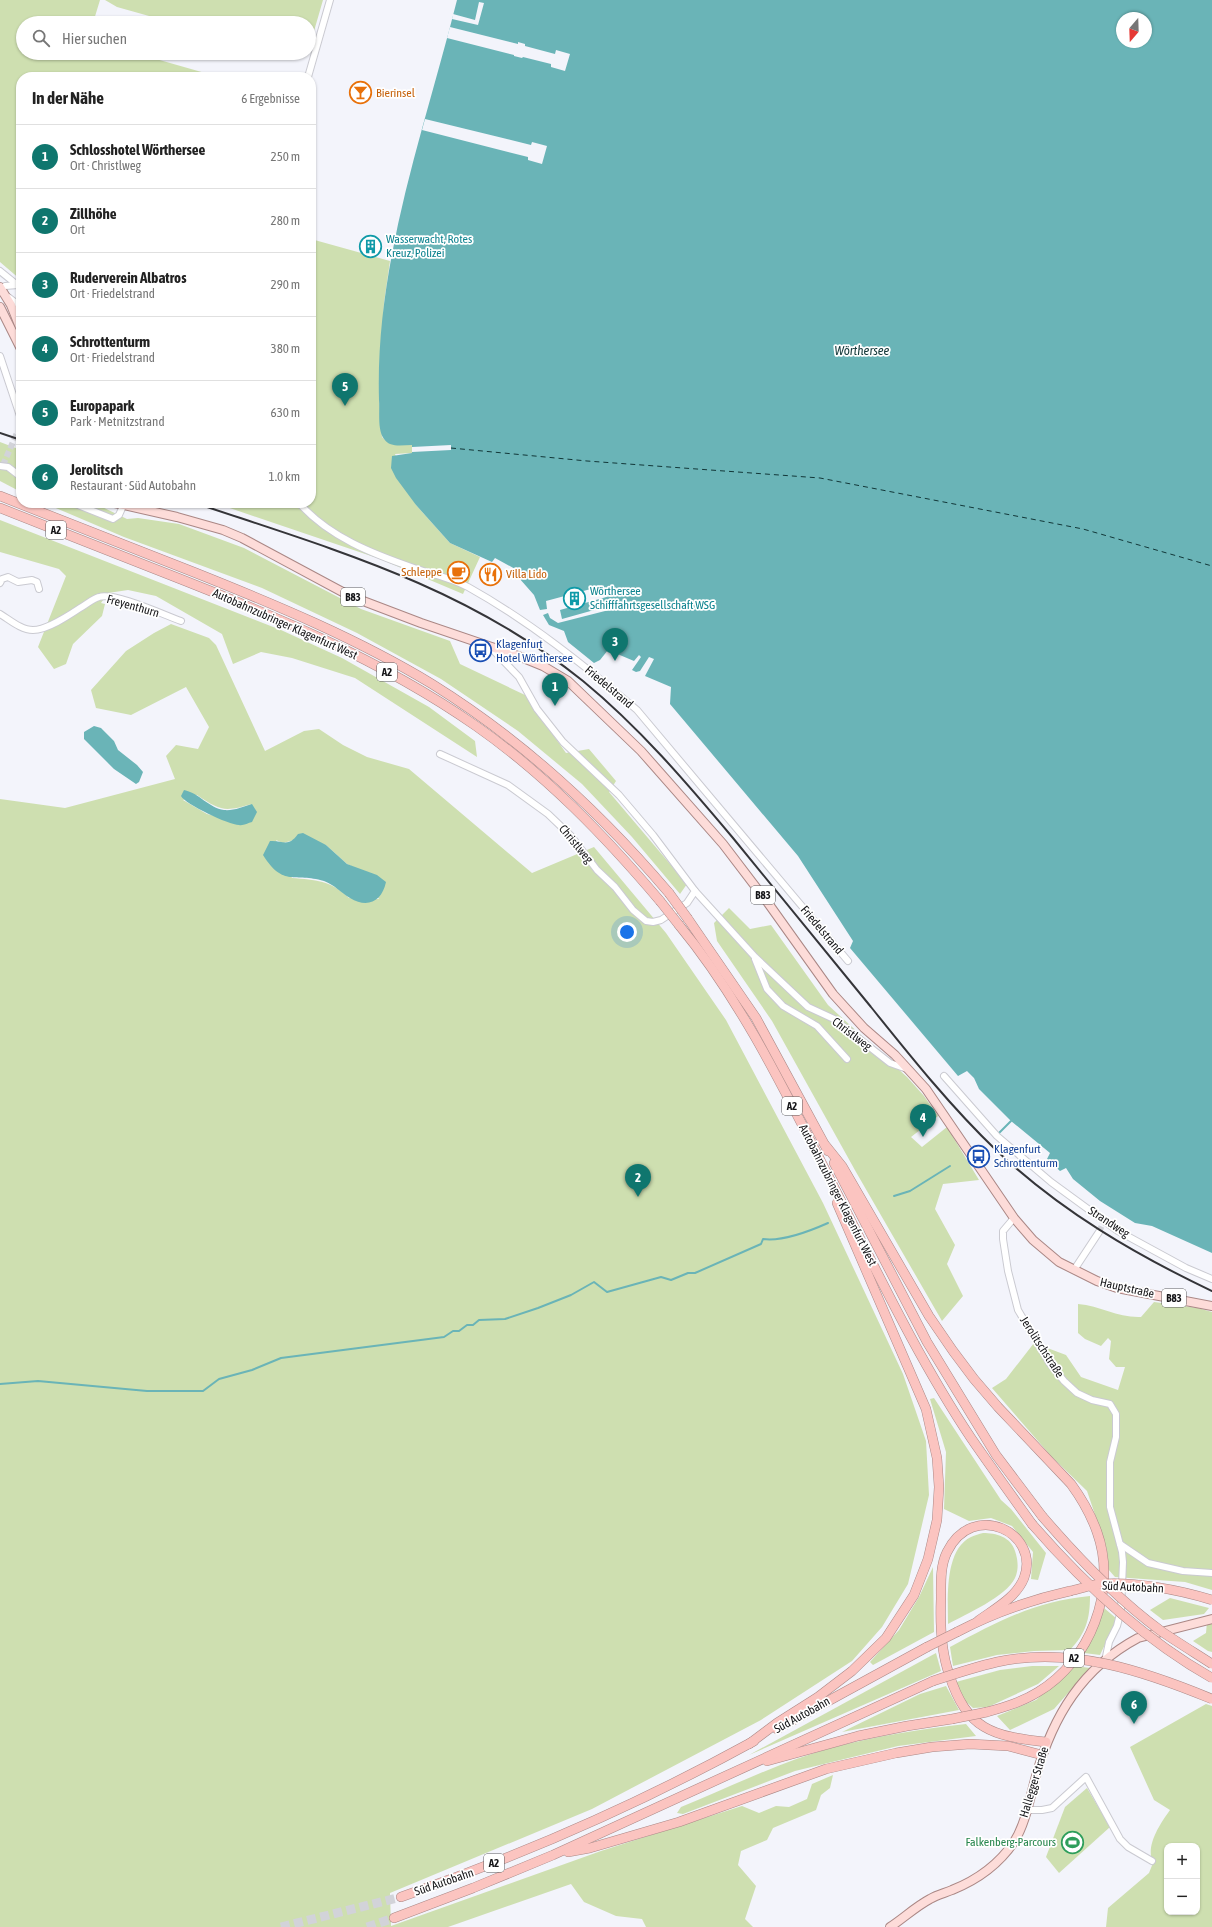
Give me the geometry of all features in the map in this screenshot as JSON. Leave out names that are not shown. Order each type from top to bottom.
[{"type":"highway","points":[[0,488],[16,500]]},
{"type":"highway","name":"Autobahnzubringer Klagenfurt West","points":[[0,496],[16,502]]},
{"type":"highway","name":"Autobahnzubringer Klagenfurt West","points":[[0,508],[234,600],[341,647],[434,699],[476,727],[552,788],[622,856],[679,925],[717,977],[752,1034],[790,1102],[894,1305],[936,1380],[971,1438],[1032,1524],[1063,1559],[1097,1592],[1150,1637],[1212,1678]]},
{"type":"highway","name":"Autobahnzubringer Klagenfurt West","points":[[32,508],[293,613],[344,636],[433,685],[496,729],[558,778],[620,837],[669,893],[715,955],[756,1018],[826,1146],[927,1342],[996,1456],[1042,1516],[1080,1560],[1115,1593],[1160,1630],[1212,1664]]},
{"type":"highway","points":[[752,1764],[787,1757],[858,1736],[987,1712],[1023,1701],[1039,1692],[1064,1672],[1087,1640],[1098,1614],[1104,1588],[1104,1564],[1100,1544],[1096,1528],[1084,1503],[1071,1484],[998,1407],[974,1379],[929,1316],[842,1166],[826,1146]]},
{"type":"highway","points":[[749,1744],[777,1723],[818,1697],[852,1671],[890,1633],[914,1595],[920,1582],[937,1520],[939,1487],[937,1458],[926,1409],[884,1310],[838,1210],[830,1181]]},
{"type":"highway","points":[[978,1621],[1010,1598],[1024,1578],[1026,1567],[1025,1556],[1018,1540],[1009,1531],[998,1526],[985,1524],[969,1529],[961,1534],[947,1552],[942,1576],[940,1613],[946,1663],[957,1696],[969,1716],[999,1734],[1046,1742]]},
{"type":"highway","name":"Süd Autobahn","points":[[401,1897],[468,1874],[544,1843],[749,1744],[927,1647],[978,1621],[1037,1598],[1100,1584],[1144,1586],[1172,1590],[1212,1600]]},
{"type":"highway","name":"Süd Autobahn","points":[[394,1918],[473,1888],[553,1855],[933,1681],[998,1662],[1038,1658],[1093,1660],[1142,1672],[1212,1699]]},
{"type":"highway","points":[[553,1855],[590,1848],[679,1822],[826,1769],[890,1754],[932,1747],[970,1744],[1008,1746],[1042,1754]]},
{"type":"main road","points":[[1,291],[16,320]]},
{"type":"main road","points":[[0,307],[16,338]]},
{"type":"main road","name":"B83","points":[[133,508],[177,517],[223,530],[242,538],[350,596],[543,666],[581,691],[641,751],[727,849],[768,903],[833,994],[864,1028],[910,1070],[943,1112],[1014,1218]]},
{"type":"main road","name":"Hauptstraße","points":[[1014,1218],[1040,1247],[1074,1270],[1097,1281],[1117,1288],[1212,1306]]},
{"type":"main road","name":"Hallegger Straße","points":[[894,1926],[918,1906],[973,1880],[990,1868],[1014,1841],[1027,1810],[1046,1742],[1056,1721],[1071,1696],[1089,1675],[1127,1644],[1138,1638],[1212,1619]]},
{"type":"street","points":[[316,49],[330,0]]},
{"type":"street","points":[[309,72],[313,60]]},
{"type":"street","points":[[0,271],[16,284]]},
{"type":"street","points":[[16,287],[5,286],[1,291],[16,303]]},
{"type":"street","points":[[0,356],[16,404]]},
{"type":"street","points":[[0,466],[8,468],[16,474]]},
{"type":"street","points":[[85,508],[113,520],[119,515],[122,508]]},
{"type":"street","name":"Friedelstrand","points":[[305,508],[325,526],[362,548],[388,559],[447,578],[467,587],[512,614],[598,677],[637,710],[848,961]]},
{"type":"street","points":[[0,582],[2,579],[8,577],[18,582],[32,580],[37,582],[39,589]]},
{"type":"street","name":"Freyenthurn","points":[[0,614],[19,626],[32,630],[39,629],[65,618],[99,597],[110,597],[139,605],[181,621]]},
{"type":"street","name":"Christlweg","points":[[490,647],[519,677],[536,709],[563,742],[619,795],[653,834],[695,891],[755,957],[808,1006],[834,1018],[890,1063],[910,1070]]},
{"type":"street","name":"Christlweg","points":[[440,754],[508,785],[548,814],[571,836],[597,870],[615,887],[633,910],[646,921],[653,922],[661,920],[687,903],[695,891]]},
{"type":"street","points":[[755,957],[767,989],[783,1006],[817,1026],[847,1059]]},
{"type":"street","name":"Strandweg","points":[[944,1076],[997,1136],[1051,1182],[1118,1231],[1186,1268],[1212,1279]]},
{"type":"street","name":"Jerolitschstraße","points":[[1014,1218],[1003,1231],[1003,1239],[1008,1271],[1018,1310],[1050,1364],[1064,1381],[1077,1393],[1092,1400],[1110,1404],[1116,1414],[1116,1436],[1110,1462],[1109,1492],[1110,1507],[1120,1544],[1123,1562],[1121,1610],[1117,1626],[1109,1642],[1106,1661]]},
{"type":"street","points":[[1074,1270],[1099,1232]]},
{"type":"street","points":[[1120,1544],[1148,1563],[1183,1571],[1212,1573]]},
{"type":"street","points":[[1027,1810],[1052,1808],[1086,1777],[1120,1838],[1128,1847],[1152,1861]]},
{"type":"green space","points":[[0,0],[100,0],[95,16],[16,16],[16,60],[160,60],[202,72],[16,72],[16,276],[0,262]]},
{"type":"green space","points":[[105,0],[323,0],[316,24],[316,16],[149,16],[117,7]]},
{"type":"green space","points":[[316,240],[390,261],[384,303],[379,394],[382,437],[388,442],[399,445],[412,445],[412,453],[395,454],[416,505],[450,543],[480,557],[463,594],[380,559],[230,508],[316,508]]},
{"type":"green space","points":[[0,442],[16,448],[16,489],[0,481]]},
{"type":"green space","points":[[56,508],[104,508],[127,519],[138,518],[179,524],[244,548],[361,609],[450,641],[460,664],[525,695],[566,753],[589,749],[616,781],[609,792],[687,884],[680,894],[632,837],[582,784],[518,731],[441,679],[357,633],[262,588],[124,537]]},
{"type":"green space","points":[[0,520],[281,630],[342,658],[429,707],[475,741],[477,757],[355,678],[292,658],[261,652],[233,664],[222,634],[156,596],[128,590],[108,593],[101,603],[105,604],[102,616],[73,644],[66,664],[54,669],[38,647],[66,576],[59,569],[0,552]]},
{"type":"green space","points":[[171,624],[209,638],[216,645],[265,751],[304,731],[319,729],[343,745],[367,757],[409,769],[532,873],[594,847],[666,933],[726,1020],[823,1203],[903,1374],[926,1441],[929,1495],[908,1584],[882,1627],[852,1661],[761,1720],[592,1809],[390,1893],[391,1926],[601,1851],[742,1806],[759,1813],[776,1806],[789,1807],[807,1799],[812,1784],[833,1775],[830,1788],[821,1795],[816,1810],[773,1828],[767,1840],[741,1851],[738,1865],[756,1886],[745,1919],[753,1927],[646,1927],[642,1919],[616,1916],[584,1902],[571,1884],[448,1927],[0,1927],[0,799],[65,808],[175,779],[166,756],[176,745],[198,749],[209,727],[186,687],[131,715],[96,708],[91,690],[126,651]],"holes":[[[197,795],[218,807],[229,809],[252,804],[219,817],[207,814],[183,800]],[[276,840],[283,843],[294,840],[326,845],[347,864],[360,870],[379,899],[349,898],[329,884],[316,880],[292,878]]]},
{"type":"green space","points":[[729,908],[750,929],[771,925],[828,1005],[907,1077],[924,1096],[938,1116],[911,1137],[922,1147],[947,1127],[979,1180],[943,1184],[935,1209],[955,1245],[947,1264],[963,1296],[942,1321],[856,1172],[772,1021],[717,941],[714,923]]},
{"type":"green space","points":[[1154,1302],[1198,1308],[1212,1312],[1212,1590],[1185,1582],[1115,1577],[1108,1569],[1107,1550],[1087,1491],[1051,1456],[992,1388],[1006,1379],[1034,1343],[1066,1355],[1081,1377],[1118,1390],[1125,1367],[1116,1367],[1109,1359],[1111,1341],[1108,1338],[1101,1346],[1085,1339],[1078,1333],[1078,1304],[1125,1316],[1141,1317]]},
{"type":"green space","points":[[934,1398],[1001,1500],[1011,1509],[1046,1553],[1038,1580],[1031,1579],[1033,1552],[1012,1526],[991,1518],[969,1521],[944,1509],[946,1452],[930,1399]]},
{"type":"green space","points":[[983,1533],[998,1535],[1007,1539],[1013,1546],[1018,1564],[1015,1578],[1003,1592],[995,1598],[948,1624],[949,1576],[956,1553],[962,1543],[971,1537]]},
{"type":"green space","points":[[933,1567],[934,1632],[873,1665],[870,1662],[899,1630],[919,1597]]},
{"type":"green space","points":[[1090,1596],[1086,1625],[1080,1638],[1070,1650],[1034,1651],[997,1655],[953,1666],[950,1647],[984,1629],[1034,1608],[1070,1599]]},
{"type":"green space","points":[[1170,1598],[1209,1608],[1204,1614],[1163,1620],[1150,1610]]},
{"type":"green space","points":[[1104,1608],[1117,1619],[1100,1655],[1084,1653],[1095,1632]]},
{"type":"green space","points":[[1212,1621],[1212,1652],[1193,1641],[1206,1633],[1207,1622]]},
{"type":"green space","points":[[936,1653],[941,1671],[749,1755]]},
{"type":"green space","points":[[1032,1666],[1059,1666],[1038,1684],[988,1707],[973,1708],[962,1698],[956,1682],[1000,1670]]},
{"type":"green space","points":[[1075,1666],[1090,1668],[1054,1709],[1010,1730],[997,1716],[1036,1700]]},
{"type":"green space","points":[[946,1686],[959,1710],[842,1732],[920,1694]]},
{"type":"green space","points":[[1206,1704],[1212,1706],[1212,1927],[1106,1927],[1108,1908],[1149,1873],[1153,1863],[1151,1856],[1152,1842],[1158,1828],[1170,1810],[1154,1800],[1130,1747]]},
{"type":"green space","points":[[966,1724],[976,1736],[898,1746],[795,1771],[683,1814],[677,1813],[681,1807],[793,1760],[831,1748],[881,1736]]},
{"type":"green space","name":"Falkenberg-Parcours","points":[[1087,1788],[1110,1827],[1059,1873],[1046,1857],[1065,1807]]},
{"type":"water","name":"Wörthersee","points":[[457,0],[1212,0],[1212,1253],[1152,1226],[1135,1223],[1100,1201],[1073,1179],[1066,1168],[1060,1171],[1047,1159],[1050,1153],[1011,1121],[979,1089],[974,1078],[967,1071],[958,1076],[850,948],[853,941],[798,856],[670,704],[671,687],[645,676],[654,659],[649,657],[640,671],[636,672],[632,670],[641,657],[639,655],[634,661],[608,650],[600,660],[594,663],[568,642],[564,631],[549,625],[543,615],[548,613],[550,618],[558,623],[609,610],[614,606],[612,605],[562,619],[560,610],[610,596],[610,594],[604,592],[602,586],[546,601],[547,609],[540,610],[534,595],[519,578],[517,570],[495,558],[492,562],[450,543],[416,505],[396,478],[391,468],[392,456],[412,453],[412,445],[390,444],[384,439],[380,431],[380,349],[385,298],[393,248],[417,148]]},
{"type":"water","points":[[94,726],[101,728],[114,741],[118,750],[137,765],[143,772],[139,782],[136,784],[114,769],[84,739],[84,732]]},
{"type":"water","points":[[184,790],[194,794],[219,809],[231,810],[252,804],[257,812],[252,822],[242,825],[226,822],[208,814],[184,800],[181,796]]},
{"type":"water","points":[[303,833],[326,845],[347,864],[377,875],[386,882],[384,889],[378,898],[368,903],[363,903],[350,898],[324,881],[290,877],[277,872],[263,855],[270,841],[288,842],[298,834]]},
{"type":"pier","points":[[479,2],[484,3],[478,25],[452,19],[453,14],[475,20]]},
{"type":"pier","points":[[450,27],[518,44],[518,42],[525,44],[525,46],[555,54],[556,50],[570,54],[565,71],[551,67],[551,64],[514,56],[447,38]]},
{"type":"pier","points":[[425,119],[531,145],[532,142],[547,146],[542,164],[528,160],[528,157],[422,130]]},
{"type":"pier","points":[[451,445],[451,450],[412,452],[412,447]]},
{"type":"waterway","points":[[999,1133],[1011,1121]]},
{"type":"waterway","points":[[894,1196],[910,1191],[950,1166]]},
{"type":"waterway","points":[[0,1384],[38,1381],[147,1391],[203,1391],[219,1379],[252,1370],[281,1358],[444,1337],[453,1331],[459,1331],[467,1325],[473,1325],[479,1320],[505,1319],[538,1308],[571,1295],[594,1282],[607,1292],[661,1277],[671,1280],[688,1273],[695,1273],[761,1244],[763,1239],[771,1240],[788,1237],[828,1223]]},
{"type":"ferry route","points":[[451,448],[587,461],[820,478],[1083,529],[1212,566]]},
{"type":"tunnel","points":[[3,465],[16,435]]},
{"type":"tunnel","points":[[1099,1232],[1104,1221]]},
{"type":"tunnel","points":[[281,1927],[401,1897]]},
{"type":"tunnel","points":[[367,1927],[394,1918]]},
{"type":"railway","points":[[0,433],[16,438]]},
{"type":"railway","points":[[210,508],[348,555],[445,595],[492,620],[538,648],[583,681],[643,736],[680,776],[733,838],[932,1081],[997,1151],[1021,1173],[1099,1230],[1154,1262],[1212,1291]]},
{"type":"place","name":"Bierinsel","points":[[360,93]]},
{"type":"place","name":"Wasserwacht, Rotes Kreuz, Polizei","points":[[370,246]]},
{"type":"place","name":"Europapark","points":[[345,406]]},
{"type":"place","name":"Schleppe","points":[[458,572]]},
{"type":"place","name":"Villa Lido","points":[[491,574]]},
{"type":"place","name":"Wörthersee Schifffahrtsgesellschaft WSG","points":[[574,598]]},
{"type":"place","name":"Klagenfurt Hotel Wörthersee","points":[[480,651]]},
{"type":"place","name":"Ruderverein Albatros","points":[[615,661]]},
{"type":"place","name":"Schlosshotel Wörthersee","points":[[555,706]]},
{"type":"place","name":"Schrottenturm","points":[[923,1137]]},
{"type":"place","name":"Klagenfurt Schrottenturm","points":[[979,1156]]},
{"type":"place","name":"Zillhöhe","points":[[638,1197]]},
{"type":"place","name":"Jerolitsch","points":[[1134,1724]]},
{"type":"place","name":"Falkenberg-Parcours","points":[[1072,1842]]}]
